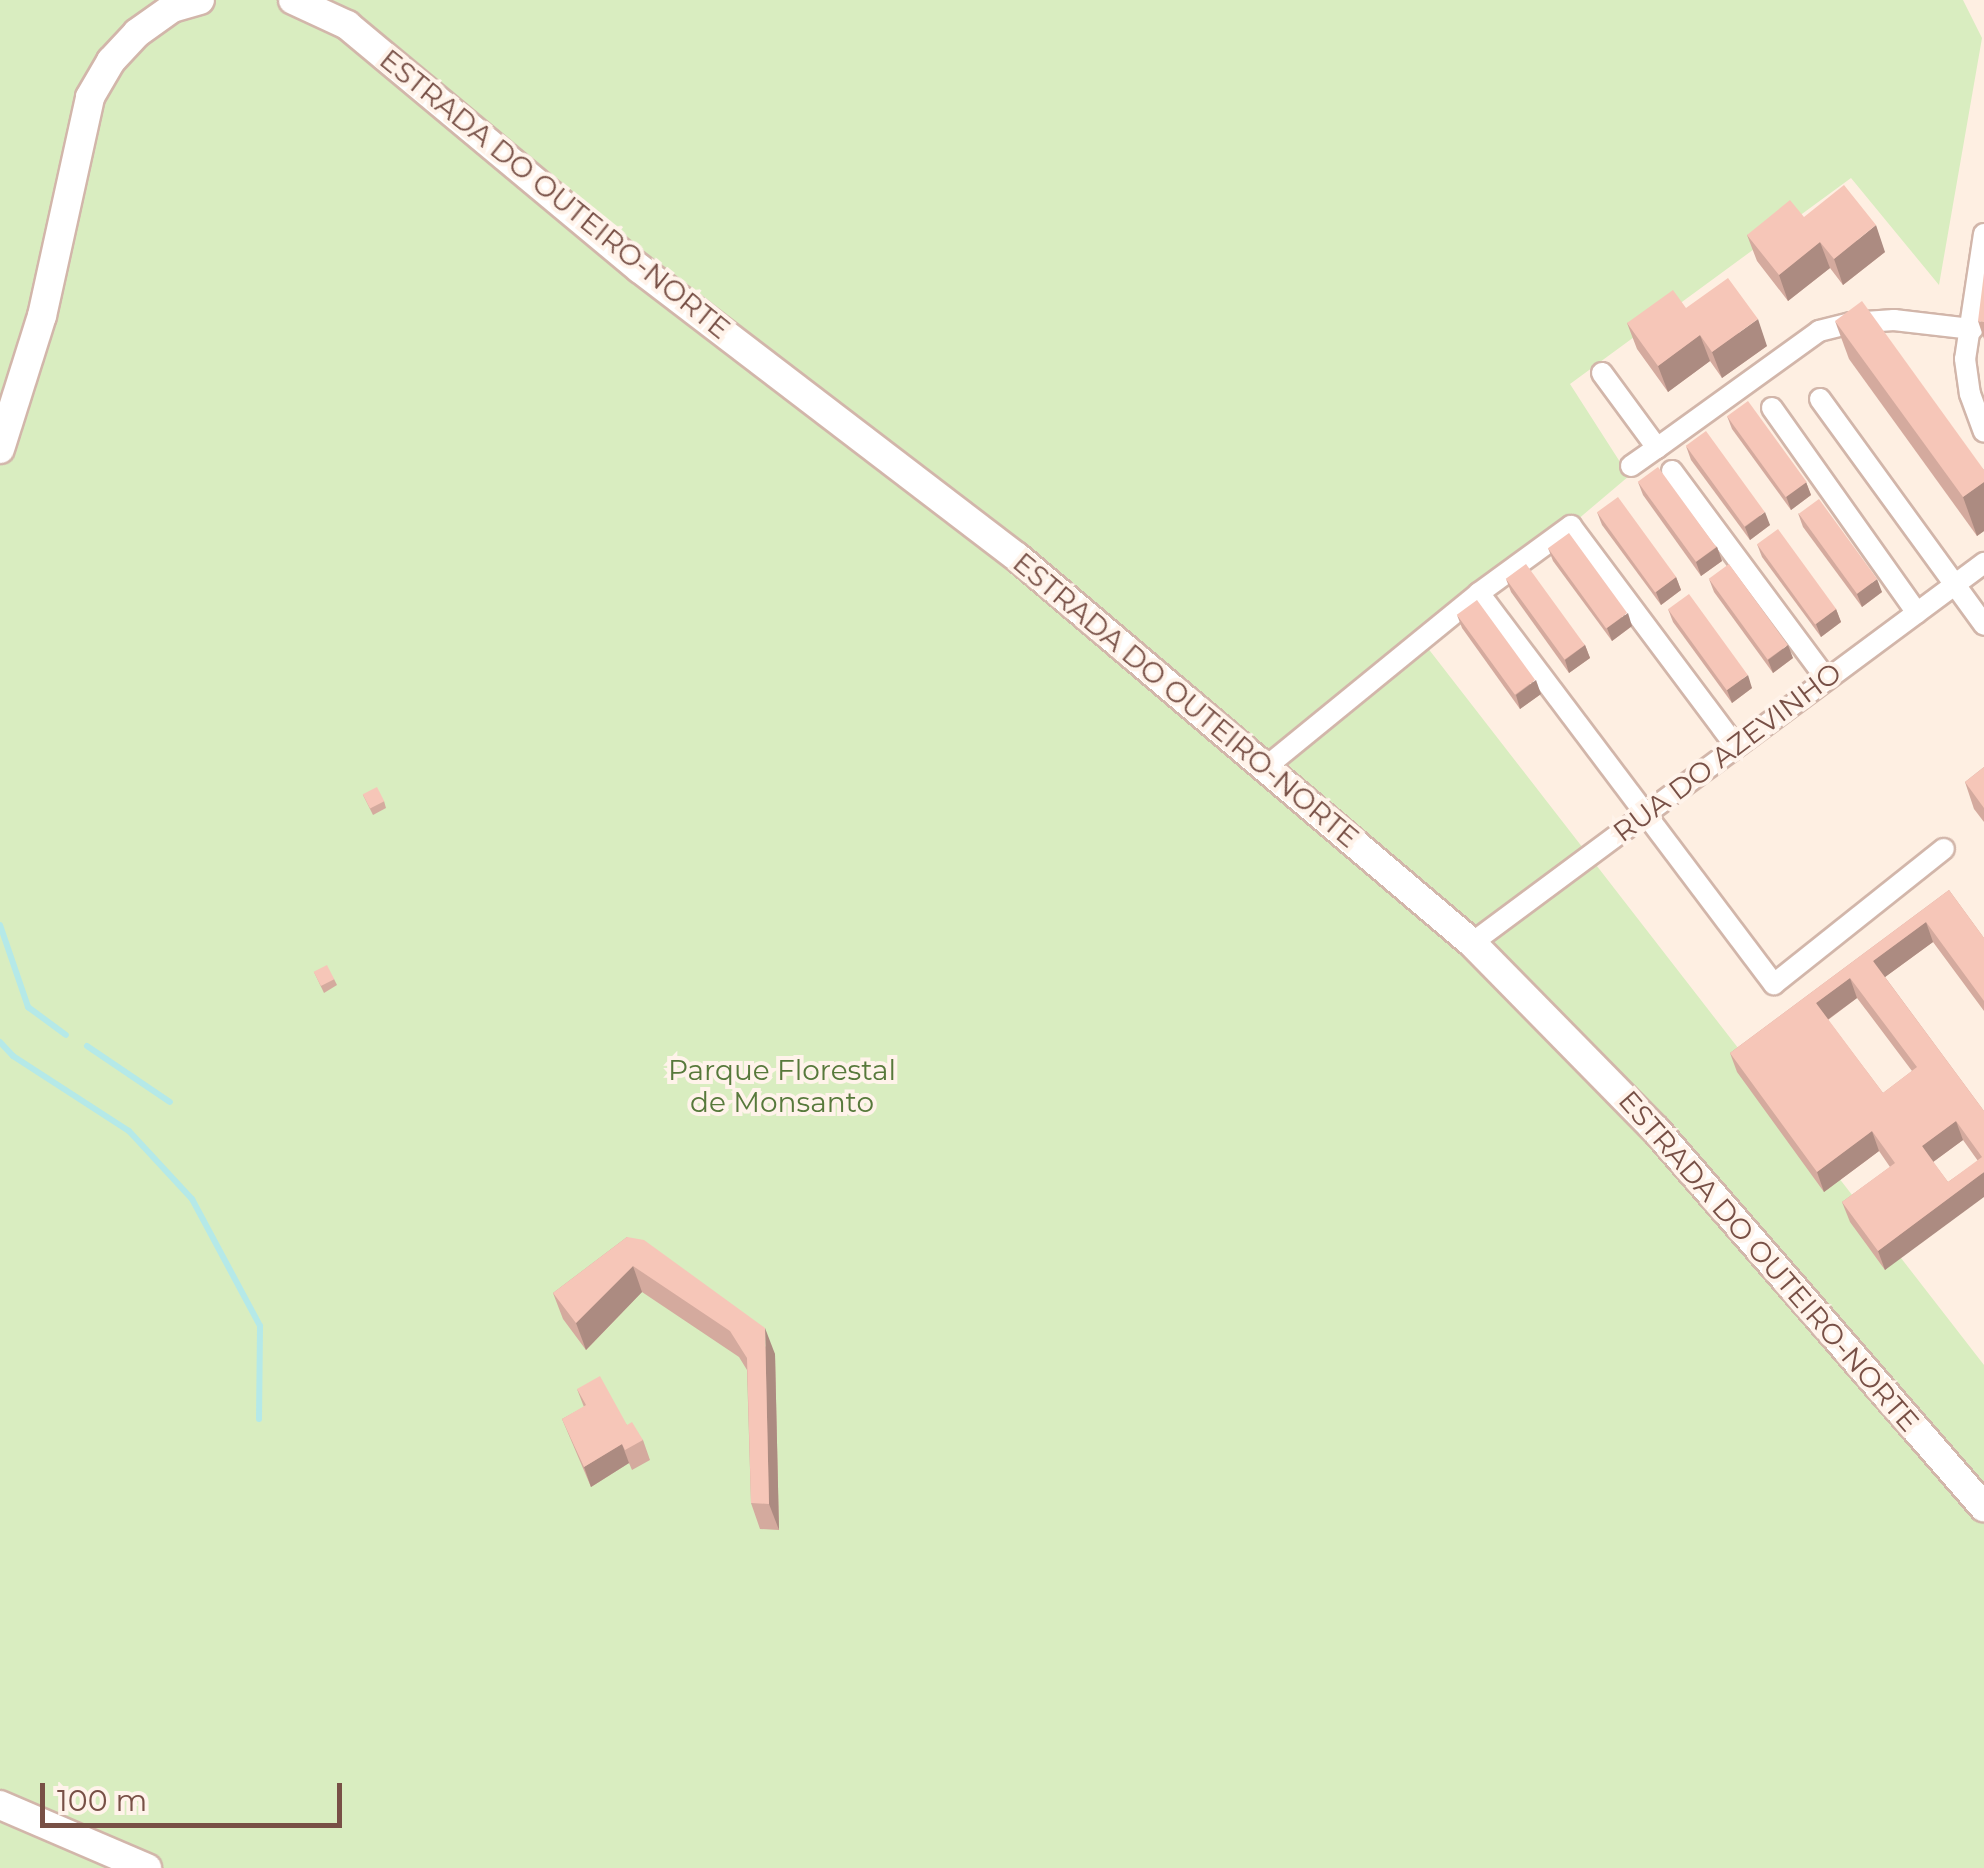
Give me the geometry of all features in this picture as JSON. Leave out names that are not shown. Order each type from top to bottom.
[{"type":"street","points":[[0,450],[42,316],[90,97],[112,61],[137,32],[172,8],[200,0]]},
{"type":"street","name":"ESTRADA DO OUTEIRO-NORTE","points":[[294,0],[347,25],[640,269],[1017,557],[1472,943],[1656,1130],[1984,1507]]},
{"type":"street","points":[[1984,234],[1966,359],[1970,394],[1984,432]]},
{"type":"street","points":[[1631,466],[1818,331],[1851,322],[1894,320],[1972,329]]},
{"type":"street","points":[[1602,374],[1656,448]]},
{"type":"street","points":[[1820,399],[1984,625]]},
{"type":"street","points":[[1772,408],[1917,613]]},
{"type":"street","points":[[1672,471],[1826,678]]},
{"type":"street","points":[[1266,767],[1479,594],[1572,526],[1735,746]]},
{"type":"street","name":"RUA DO AZEVINHO","points":[[1472,943],[1984,563]]},
{"type":"street","points":[[1479,594],[1774,984],[1944,849]]},
{"type":"street","points":[[0,1806],[146,1868]]},
{"type":"green space","name":"Parque Florestal de Monsanto","points":[[0,0],[1963,0],[1982,38],[1939,285],[1851,178],[1570,384],[1629,476],[1427,647],[1984,1365],[1984,1868],[0,1868]]},
{"type":"building","points":[[1844,185],[1876,225],[1834,259],[1820,242],[1779,275],[1747,235],[1790,200],[1804,217]]},
{"type":"building","points":[[1984,273],[1984,322],[1978,321]]},
{"type":"building","points":[[1728,278],[1758,319],[1712,352],[1700,335],[1658,366],[1627,323],[1673,290],[1686,308]]},
{"type":"building","points":[[1862,301],[1984,470],[1984,482],[1963,497],[1835,321]]},
{"type":"building","points":[[1748,401],[1807,482],[1786,497],[1727,416]]},
{"type":"building","points":[[1706,431],[1765,512],[1745,527],[1686,446]]},
{"type":"building","points":[[1658,467],[1716,547],[1696,562],[1638,482]]},
{"type":"building","points":[[1618,497],[1676,577],[1655,592],[1597,512]]},
{"type":"building","points":[[1819,499],[1877,579],[1857,594],[1799,514]]},
{"type":"building","points":[[1778,529],[1836,609],[1815,624],[1757,544]]},
{"type":"building","points":[[1569,533],[1627,613],[1606,628],[1548,548]]},
{"type":"building","points":[[1526,564],[1585,645],[1565,660],[1506,579]]},
{"type":"building","points":[[1729,564],[1788,645],[1768,660],[1709,579]]},
{"type":"building","points":[[1689,594],[1748,675],[1727,690],[1668,609]]},
{"type":"building","points":[[1477,600],[1535,680],[1515,695],[1457,615]]},
{"type":"building","points":[[1984,767],[1984,808],[1965,782]]},
{"type":"building","points":[[377,787],[384,801],[370,809],[363,794]]},
{"type":"building","points":[[1949,890],[1984,938],[1984,1001],[1926,922],[1873,961],[1984,1111],[1984,1172],[1878,1251],[1842,1202],[1895,1163],[1872,1131],[1817,1172],[1730,1053]],"holes":[[[1850,978],[1917,1067],[1883,1093],[1816,1003]],[[1956,1121],[1982,1157],[1948,1182],[1922,1146]]]},
{"type":"building","points":[[327,965],[334,979],[321,986],[314,972]]},
{"type":"building","points":[[627,1237],[644,1240],[765,1328],[769,1504],[751,1503],[747,1358],[730,1331],[633,1266],[576,1323],[553,1293]]},
{"type":"building","points":[[600,1376],[627,1425],[632,1422],[643,1440],[625,1450],[622,1444],[584,1467],[562,1419],[586,1405],[577,1389]]},
{"type":"waterway","points":[[0,925],[28,1007],[66,1035]]},
{"type":"waterway","points":[[0,1042],[13,1056],[129,1131],[192,1199],[260,1326],[259,1419]]},
{"type":"waterway","points":[[87,1046],[170,1102]]}]
